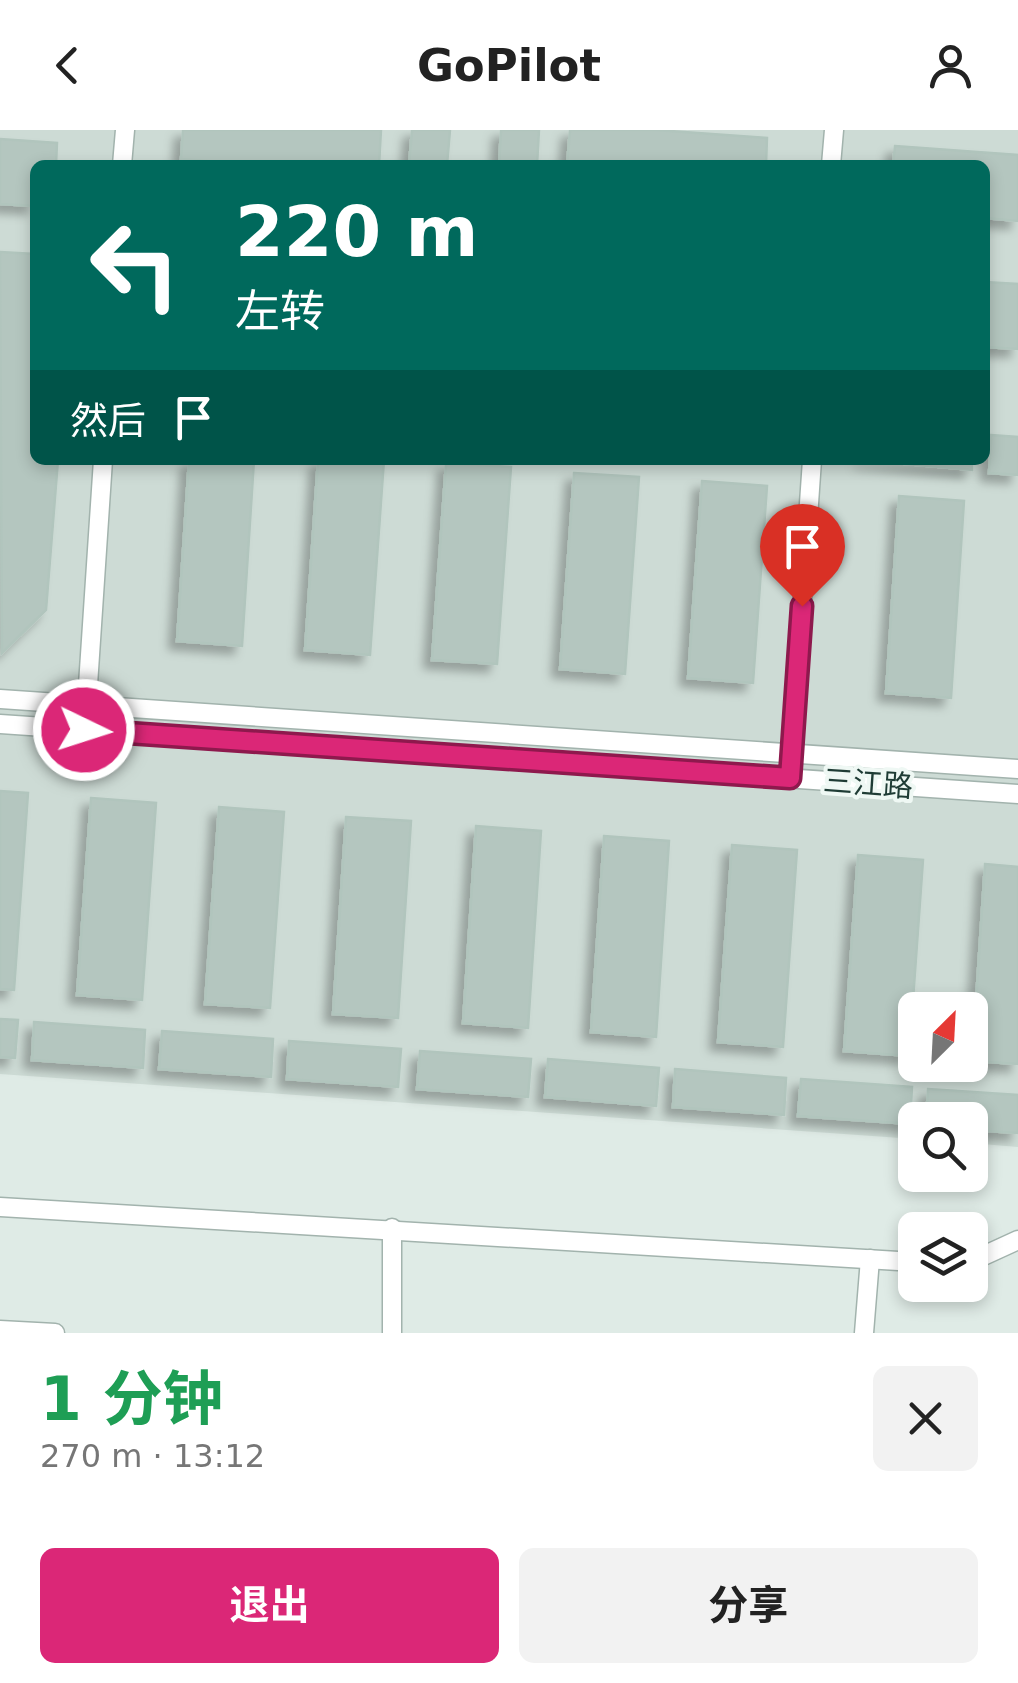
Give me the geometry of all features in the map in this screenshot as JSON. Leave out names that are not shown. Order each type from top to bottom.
[{"type":"street","points":[[122,160],[125,130]]},
{"type":"street","points":[[832,160],[834,130]]},
{"type":"street","points":[[84,730],[102,465]]},
{"type":"street","points":[[790,778],[812,465]]},
{"type":"street","name":"三江路","points":[[0,698],[1018,768]]},
{"type":"street","name":"三江路","points":[[0,724],[1018,794]]},
{"type":"street","points":[[0,1207],[898,1261]]},
{"type":"street","points":[[392,1228],[392,1333]]},
{"type":"street","points":[[988,1254],[1018,1240]]},
{"type":"street","points":[[864,1333],[870,1259]]},
{"type":"street","points":[[0,1330],[55,1333]]},
{"type":"shaded area","points":[[0,130],[1018,130],[1018,1147],[988,1144],[988,1102],[898,1102],[898,1138],[0,1074]]},
{"type":"building","points":[[183,130],[381,130],[379,160],[181,159]]},
{"type":"building","points":[[412,130],[450,130],[447,160],[409,160]]},
{"type":"building","points":[[501,130],[539,130],[537,160],[499,160]]},
{"type":"building","points":[[570,130],[656,130],[767,138],[766,160],[567,160]]},
{"type":"building","points":[[0,139],[57,143],[56,160],[30,160],[30,206],[0,204]]},
{"type":"building","points":[[895,146],[1018,155],[1018,221],[990,218],[990,160],[894,160]]},
{"type":"building","points":[[0,252],[30,254],[30,465],[58,465],[46,610],[2,653]]},
{"type":"building","points":[[990,282],[1018,284],[1018,349],[990,347]]},
{"type":"building","points":[[991,435],[1018,437],[1018,475],[989,473]]},
{"type":"building","points":[[189,465],[254,465],[242,646],[177,641]]},
{"type":"building","points":[[318,465],[384,465],[370,655],[305,650]]},
{"type":"building","points":[[446,465],[511,467],[497,664],[432,660]]},
{"type":"building","points":[[916,465],[972,465],[972,470]]},
{"type":"building","points":[[574,473],[639,477],[625,674],[560,669]]},
{"type":"building","points":[[702,481],[767,486],[753,683],[688,678]]},
{"type":"building","points":[[899,496],[964,501],[951,698],[886,693]]},
{"type":"building","points":[[0,791],[28,793],[14,990],[0,989]]},
{"type":"building","points":[[91,798],[156,803],[142,1000],[77,995]]},
{"type":"building","points":[[219,807],[284,812],[270,1008],[205,1004]]},
{"type":"building","points":[[346,817],[411,821],[398,1018],[333,1014]]},
{"type":"building","points":[[476,826],[541,831],[528,1028],[463,1023]]},
{"type":"building","points":[[604,836],[669,841],[656,1037],[591,1032]]},
{"type":"building","points":[[732,845],[797,850],[783,1047],[718,1042]]},
{"type":"building","points":[[858,855],[923,860],[914,992],[898,992],[898,1055],[844,1051]]},
{"type":"building","points":[[985,864],[1018,867],[1018,1064],[988,1062],[988,992],[977,992]]},
{"type":"building","points":[[0,1019],[18,1020],[15,1058],[0,1057]]},
{"type":"building","points":[[34,1022],[145,1030],[143,1068],[32,1060]]},
{"type":"building","points":[[162,1031],[273,1039],[271,1077],[159,1069]]},
{"type":"building","points":[[289,1041],[401,1049],[398,1087],[287,1079]]},
{"type":"building","points":[[420,1051],[531,1059],[528,1097],[417,1089]]},
{"type":"building","points":[[548,1059],[659,1068],[656,1106],[545,1097]]},
{"type":"building","points":[[675,1069],[786,1078],[784,1115],[673,1107]]},
{"type":"building","points":[[801,1079],[912,1087],[911,1102],[898,1102],[898,1123],[798,1116]]},
{"type":"building","points":[[928,1089],[1018,1095],[1018,1133],[988,1131],[988,1102],[927,1102]]},
{"type":"route","points":[[84,730],[790,778],[802,606]]}]
